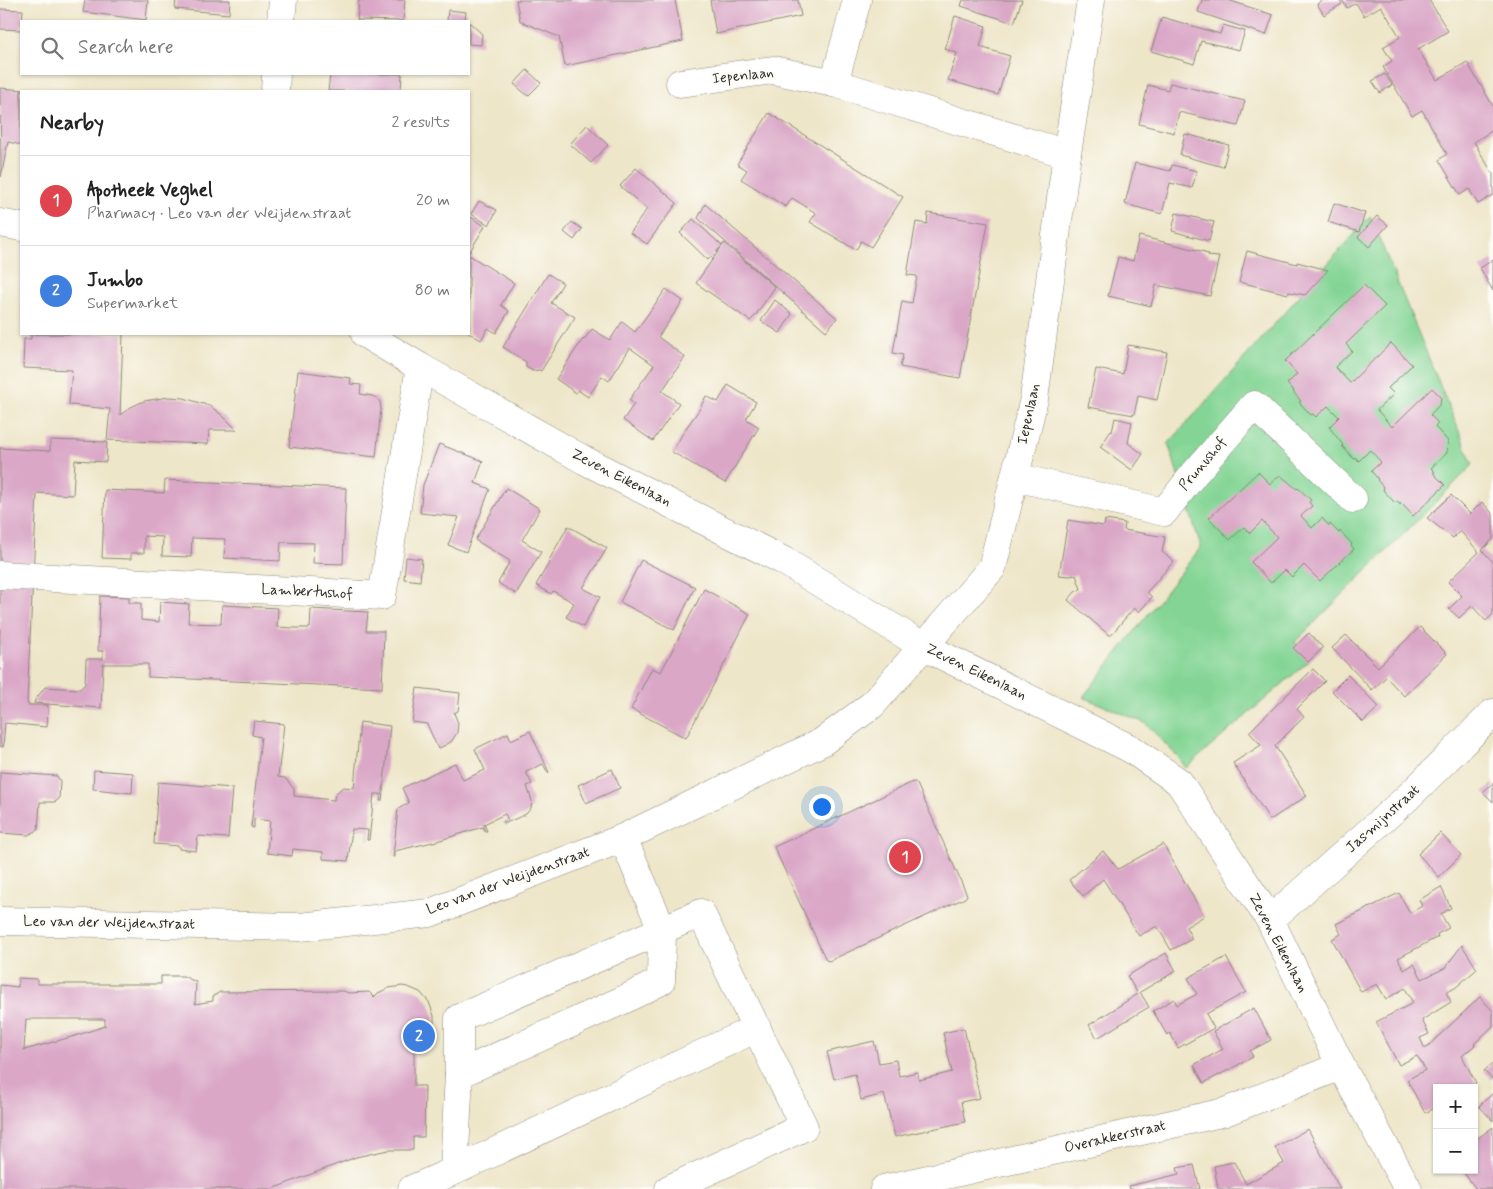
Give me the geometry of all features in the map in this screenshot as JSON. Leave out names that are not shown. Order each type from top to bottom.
[{"type":"street","points":[[281,20],[283,0]]},
{"type":"street","points":[[834,83],[857,0]]},
{"type":"street","name":"Iepenlaan","points":[[923,646],[992,568],[1034,399],[1067,154],[1091,0]]},
{"type":"street","name":"Iepenlaan","points":[[680,83],[773,70],[834,83],[1067,154]]},
{"type":"street","points":[[274,90],[276,75]]},
{"type":"street","points":[[0,223],[20,227]]},
{"type":"street","name":"Zeven Eikenlaan","points":[[367,335],[584,460],[784,561],[923,646],[1131,748],[1179,782],[1270,920],[1341,1066],[1408,1189]]},
{"type":"street","name":"Lambertushof","points":[[0,575],[382,596],[420,367]]},
{"type":"street","name":"Prunushof","points":[[1015,477],[1164,512],[1194,474],[1254,405],[1353,499]]},
{"type":"street","name":"Leo van der Weijdenstraat","points":[[0,921],[300,928],[430,913],[623,838],[822,742],[872,704],[923,646]]},
{"type":"street","name":"Jasmijnstraat","points":[[1270,920],[1408,797],[1493,713]]},
{"type":"street","points":[[459,1074],[623,1000],[660,981],[662,929],[623,838]]},
{"type":"street","points":[[454,1171],[459,1074],[459,1018],[701,913],[804,1127],[669,1189]]},
{"type":"street","points":[[412,1189],[454,1171],[756,1028]]},
{"type":"street","name":"Overakkerstraat","points":[[884,1189],[1225,1112],[1341,1066]]},
{"type":"green space","points":[[1370,216],[1473,465],[1295,642],[1310,660],[1186,768],[1145,723],[1083,697],[1201,547],[1168,443]]},
{"type":"building","points":[[85,0],[148,0],[146,20],[83,12]]},
{"type":"building","points":[[176,0],[230,0],[229,14],[175,9]]},
{"type":"building","points":[[359,0],[405,0],[403,20],[357,20]]},
{"type":"building","points":[[516,0],[675,0],[683,41],[565,66],[559,37],[520,21]]},
{"type":"building","points":[[710,0],[798,0],[801,16],[716,34]]},
{"type":"building","points":[[963,0],[1022,0],[1014,23],[961,6]]},
{"type":"building","points":[[1202,0],[1228,0],[1273,15],[1266,35],[1198,12]]},
{"type":"building","points":[[1323,0],[1340,0],[1342,4],[1324,15],[1317,4]]},
{"type":"building","points":[[1342,0],[1429,0],[1448,31],[1418,49],[1437,80],[1467,62],[1493,106],[1493,130],[1474,142],[1493,174],[1493,195],[1478,204],[1469,189],[1460,195],[1439,160],[1447,154],[1422,110],[1412,116],[1383,67],[1392,61],[1383,47],[1400,37],[1381,6],[1364,16],[1356,3],[1347,8]]},
{"type":"building","points":[[0,9],[23,10],[20,30],[0,29]]},
{"type":"building","points":[[448,10],[466,12],[466,20],[447,20]]},
{"type":"building","points":[[955,16],[986,26],[980,47],[1010,56],[998,95],[948,80],[957,53],[945,49]]},
{"type":"building","points":[[1162,17],[1220,34],[1223,25],[1245,31],[1239,50],[1201,41],[1194,64],[1151,51]]},
{"type":"building","points":[[470,23],[482,34],[481,45],[470,44]]},
{"type":"building","points":[[527,70],[541,83],[528,96],[514,84]]},
{"type":"building","points":[[1385,74],[1392,85],[1380,93],[1372,81]]},
{"type":"building","points":[[330,75],[402,75],[401,90],[328,90]]},
{"type":"building","points":[[1170,83],[1245,101],[1238,126],[1179,112],[1174,133],[1139,124],[1148,85],[1168,90]]},
{"type":"building","points":[[0,88],[26,90],[20,90],[20,145],[8,142],[1,177]]},
{"type":"building","points":[[769,113],[903,197],[871,247],[861,241],[856,250],[810,222],[816,213],[792,198],[786,207],[741,179],[747,170],[737,164]]},
{"type":"building","points":[[587,125],[608,145],[591,163],[570,144]]},
{"type":"building","points":[[1185,134],[1229,145],[1223,167],[1180,155]]},
{"type":"building","points":[[1135,163],[1170,171],[1172,165],[1197,171],[1192,188],[1170,183],[1162,214],[1125,204]]},
{"type":"building","points":[[636,168],[677,203],[647,244],[630,233],[647,209],[620,186]]},
{"type":"building","points":[[479,201],[497,210],[489,225],[471,214]]},
{"type":"building","points":[[1334,203],[1365,213],[1359,232],[1328,222]]},
{"type":"building","points":[[705,204],[837,318],[826,331],[698,218]]},
{"type":"building","points":[[928,213],[988,223],[960,378],[900,367],[903,355],[893,353],[902,301],[912,303],[917,276],[907,275],[916,222],[927,224]]},
{"type":"building","points":[[1176,213],[1214,222],[1209,241],[1172,231]]},
{"type":"building","points":[[1377,216],[1388,225],[1369,247],[1358,237]]},
{"type":"building","points":[[470,217],[485,226],[470,251]]},
{"type":"building","points":[[693,219],[722,246],[708,260],[680,233]]},
{"type":"building","points":[[572,222],[582,229],[574,240],[564,232]]},
{"type":"building","points":[[1139,236],[1205,252],[1209,254],[1208,256],[1219,257],[1210,296],[1156,285],[1151,306],[1108,296],[1118,257],[1133,261]]},
{"type":"building","points":[[724,243],[775,287],[750,321],[696,283]]},
{"type":"building","points":[[1247,251],[1328,270],[1305,295],[1289,292],[1288,294],[1239,282]]},
{"type":"building","points":[[470,256],[514,283],[501,305],[509,311],[496,333],[488,328],[481,340],[470,334]]},
{"type":"building","points":[[1493,260],[1493,291],[1480,268]]},
{"type":"building","points":[[548,274],[563,283],[551,303],[575,317],[541,371],[533,371],[526,367],[526,362],[503,347]]},
{"type":"building","points":[[1364,285],[1385,306],[1346,344],[1352,351],[1335,367],[1350,383],[1391,343],[1412,365],[1388,388],[1394,394],[1377,410],[1392,427],[1432,388],[1441,397],[1440,404],[1430,415],[1438,423],[1435,427],[1448,441],[1447,453],[1431,468],[1435,472],[1433,473],[1445,485],[1413,516],[1401,503],[1400,505],[1397,501],[1395,503],[1383,490],[1384,488],[1371,471],[1381,462],[1370,450],[1359,461],[1355,457],[1354,459],[1342,446],[1329,427],[1339,417],[1328,406],[1316,417],[1313,414],[1311,415],[1299,402],[1301,401],[1287,384],[1297,374],[1285,361]]},
{"type":"building","points":[[666,289],[683,301],[658,337],[685,357],[662,391],[679,403],[653,441],[623,420],[634,404],[629,400],[654,365],[630,348],[609,381],[602,376],[588,397],[578,390],[576,393],[556,379],[592,329],[610,340],[622,322],[635,332]]},
{"type":"building","points":[[775,300],[792,314],[780,333],[761,321]]},
{"type":"building","points":[[31,335],[123,335],[120,415],[144,401],[169,397],[184,398],[210,406],[237,430],[209,430],[208,444],[107,440],[110,409],[69,405],[72,370],[23,368],[24,339],[31,339]]},
{"type":"building","points":[[1128,345],[1167,352],[1157,400],[1138,396],[1134,415],[1088,407],[1096,369],[1123,374]]},
{"type":"building","points":[[298,371],[351,378],[350,384],[361,385],[360,394],[377,398],[381,409],[376,457],[289,447]]},
{"type":"building","points":[[728,385],[756,402],[746,419],[759,427],[725,483],[672,452],[706,396],[718,402]]},
{"type":"building","points":[[1115,418],[1132,422],[1128,443],[1143,454],[1132,470],[1100,447],[1112,432]]},
{"type":"building","points":[[50,440],[107,442],[106,462],[75,460],[73,495],[37,493],[27,701],[28,705],[48,705],[47,727],[5,723],[3,747],[0,746],[0,448],[50,451]]},
{"type":"building","points":[[439,444],[483,461],[475,483],[490,489],[466,552],[448,545],[459,517],[420,513],[423,485]]},
{"type":"building","points":[[1258,472],[1270,484],[1280,475],[1311,500],[1309,502],[1312,506],[1301,516],[1312,528],[1322,518],[1329,526],[1330,524],[1339,533],[1340,531],[1352,544],[1354,549],[1320,581],[1304,565],[1292,577],[1285,570],[1271,583],[1251,562],[1277,537],[1262,521],[1250,533],[1244,527],[1230,540],[1209,518]]},
{"type":"building","points":[[165,480],[346,488],[343,564],[313,563],[314,543],[281,542],[280,561],[224,558],[225,539],[192,538],[191,557],[162,556],[163,537],[144,536],[144,553],[131,553],[131,559],[102,558],[105,490],[164,493]]},
{"type":"building","points":[[506,488],[540,509],[522,540],[541,552],[516,594],[498,583],[510,561],[475,540]]},
{"type":"building","points":[[1451,495],[1470,514],[1482,502],[1493,514],[1493,539],[1482,550],[1493,562],[1493,614],[1486,621],[1472,606],[1459,618],[1449,609],[1462,596],[1448,582],[1479,552],[1460,531],[1453,538],[1427,518]]},
{"type":"building","points":[[1068,520],[1104,526],[1105,520],[1125,523],[1124,530],[1165,537],[1162,552],[1174,561],[1147,592],[1152,597],[1139,612],[1134,608],[1110,636],[1068,600],[1075,592],[1081,589],[1076,575],[1059,575]]},
{"type":"building","points":[[568,526],[607,548],[583,588],[600,597],[583,627],[566,617],[574,603],[553,591],[551,594],[536,585]]},
{"type":"building","points":[[406,557],[422,559],[420,581],[404,579]]},
{"type":"building","points":[[641,560],[695,587],[674,630],[620,602]]},
{"type":"building","points":[[704,589],[750,614],[686,738],[631,709],[652,668],[661,672]]},
{"type":"building","points":[[100,596],[129,597],[129,603],[141,603],[141,620],[159,622],[160,602],[189,604],[188,623],[221,624],[222,605],[278,608],[277,627],[294,628],[310,628],[311,609],[368,612],[366,631],[384,631],[382,688],[148,677],[148,664],[103,664],[101,708],[34,703],[45,687],[80,689],[85,684],[86,659],[103,659],[103,651],[98,651]]},
{"type":"building","points":[[1420,627],[1447,654],[1404,696],[1386,677],[1372,690],[1332,648],[1346,635],[1378,667]]},
{"type":"building","points":[[1309,633],[1323,648],[1308,662],[1293,648]]},
{"type":"building","points":[[1313,669],[1325,681],[1297,709],[1304,717],[1275,746],[1307,796],[1270,820],[1233,763],[1261,745],[1249,732]]},
{"type":"building","points":[[1348,675],[1379,707],[1363,722],[1332,691]]},
{"type":"building","points":[[417,688],[460,693],[458,711],[454,713],[458,723],[457,733],[451,742],[438,749],[427,724],[412,722]]},
{"type":"building","points":[[254,721],[284,724],[278,777],[285,778],[294,789],[294,796],[334,800],[335,794],[343,787],[354,788],[360,722],[390,726],[382,801],[380,801],[381,794],[374,794],[369,840],[367,840],[368,830],[352,829],[348,861],[323,859],[323,852],[293,849],[292,856],[267,853],[270,821],[254,819],[254,828],[251,827],[261,737],[252,735]]},
{"type":"building","points":[[530,731],[549,772],[543,764],[526,772],[532,784],[527,786],[532,801],[531,808],[526,814],[504,824],[503,822],[508,820],[505,814],[484,824],[487,831],[483,827],[395,851],[395,857],[393,857],[398,809],[409,803],[402,788],[455,763],[463,780],[485,770],[475,749],[508,733],[511,740]]},
{"type":"building","points":[[612,769],[620,788],[586,803],[578,785]]},
{"type":"building","points":[[94,770],[133,773],[132,793],[93,789]]},
{"type":"building","points":[[0,772],[57,776],[60,781],[59,799],[55,802],[40,802],[38,830],[28,835],[0,833]]},
{"type":"building","points":[[158,782],[232,788],[228,838],[198,836],[196,851],[179,849],[179,846],[154,844]]},
{"type":"building","points":[[913,782],[917,784],[967,895],[965,898],[829,961],[826,960],[774,847]]},
{"type":"building","points":[[1493,783],[1493,802],[1483,792]]},
{"type":"building","points":[[1440,833],[1461,855],[1439,877],[1418,854]]},
{"type":"building","points":[[1163,844],[1204,916],[1186,927],[1192,939],[1171,950],[1157,926],[1139,936],[1103,879],[1083,896],[1069,880],[1103,851],[1118,869]]},
{"type":"building","points":[[1441,887],[1451,908],[1441,914],[1449,928],[1437,934],[1438,937],[1398,958],[1404,970],[1414,964],[1422,979],[1445,968],[1462,945],[1477,969],[1455,988],[1446,992],[1451,1002],[1422,1020],[1429,1034],[1420,1038],[1425,1049],[1480,997],[1493,1011],[1493,1026],[1462,1056],[1476,1083],[1433,1084],[1433,1109],[1425,1113],[1407,1080],[1425,1070],[1421,1062],[1417,1056],[1399,1065],[1376,1022],[1413,1003],[1405,988],[1386,999],[1377,984],[1361,992],[1332,939],[1341,934],[1336,924],[1399,893],[1410,913],[1422,906],[1419,900]]},
{"type":"building","points":[[1166,953],[1176,971],[1140,992],[1149,1007],[1097,1038],[1089,1025],[1138,994],[1127,976]]},
{"type":"building","points":[[1226,957],[1246,992],[1206,1014],[1214,1028],[1178,1048],[1170,1033],[1167,1035],[1153,1011],[1174,999],[1177,1005],[1197,994],[1188,978]]},
{"type":"building","points":[[161,976],[183,976],[196,982],[195,1004],[213,1001],[213,996],[220,992],[344,991],[348,993],[369,992],[374,997],[389,988],[402,986],[420,992],[429,1002],[434,1016],[434,1028],[430,1038],[414,1052],[414,1086],[425,1086],[424,1137],[413,1137],[413,1150],[388,1150],[356,1157],[272,1189],[0,1189],[0,985],[18,987],[18,978],[37,979],[37,984],[161,984]],"holes":[[[26,1019],[105,1019],[105,1026],[24,1050]]]},
{"type":"building","points":[[1254,1008],[1271,1040],[1250,1051],[1253,1057],[1204,1083],[1194,1065],[1223,1049],[1213,1031]]},
{"type":"building","points":[[964,1028],[980,1098],[961,1102],[965,1122],[895,1137],[884,1094],[861,1100],[855,1074],[834,1079],[827,1052],[874,1041],[879,1063],[896,1060],[899,1076],[917,1072],[919,1080],[952,1072],[943,1033]]},
{"type":"building","points":[[1493,1063],[1493,1080],[1484,1071]]},
{"type":"building","points":[[1493,1093],[1493,1121],[1479,1106]]},
{"type":"building","points":[[1493,1127],[1493,1189],[1476,1189],[1465,1174],[1478,1174],[1478,1138]]},
{"type":"building","points":[[1308,1129],[1340,1189],[1218,1189],[1214,1166],[1234,1162],[1246,1184],[1284,1163],[1275,1147]]},
{"type":"building","points":[[1194,1165],[1200,1189],[1130,1189],[1129,1186],[1179,1174],[1177,1168]]},
{"type":"place","name":"Apotheek Veghel","points":[[905,857]]},
{"type":"place","name":"Jumbo","points":[[419,1036]]}]
